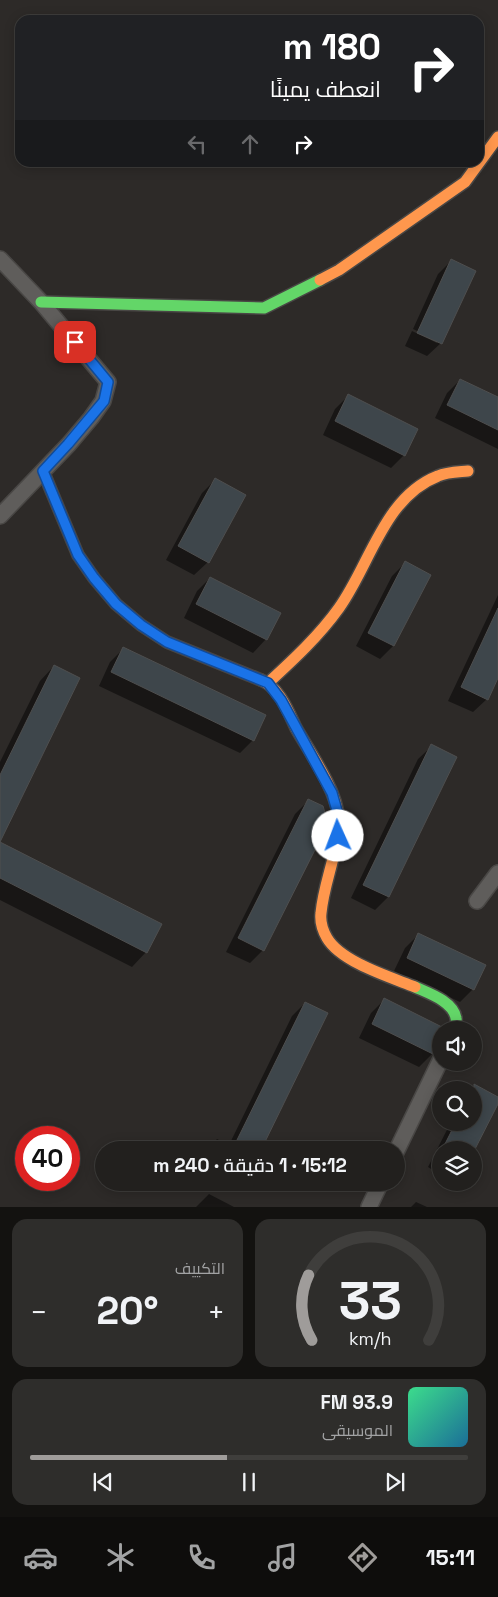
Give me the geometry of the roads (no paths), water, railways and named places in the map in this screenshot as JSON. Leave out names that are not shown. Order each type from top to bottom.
[{"type":"street","points":[[484,156],[498,137]]},
{"type":"street","points":[[41,302],[264,308],[340,270],[465,182],[476,167]]},
{"type":"street","points":[[0,259],[41,302],[108,382],[104,401],[68,444],[0,516]]},
{"type":"street","points":[[43,471],[78,555],[116,604],[141,625],[167,642],[268,683],[290,713],[332,793],[338,814],[338,836],[321,913],[321,926],[327,940],[336,950],[348,958],[435,996],[450,1007],[456,1018],[456,1021]]},
{"type":"street","points":[[268,683],[323,629],[340,606],[381,532],[411,492],[436,476],[449,472],[468,471]]},
{"type":"street","points":[[477,901],[498,873]]},
{"type":"street","points":[[401,1141],[435,1071]]},
{"type":"street","points":[[369,1207],[377,1191]]}]
